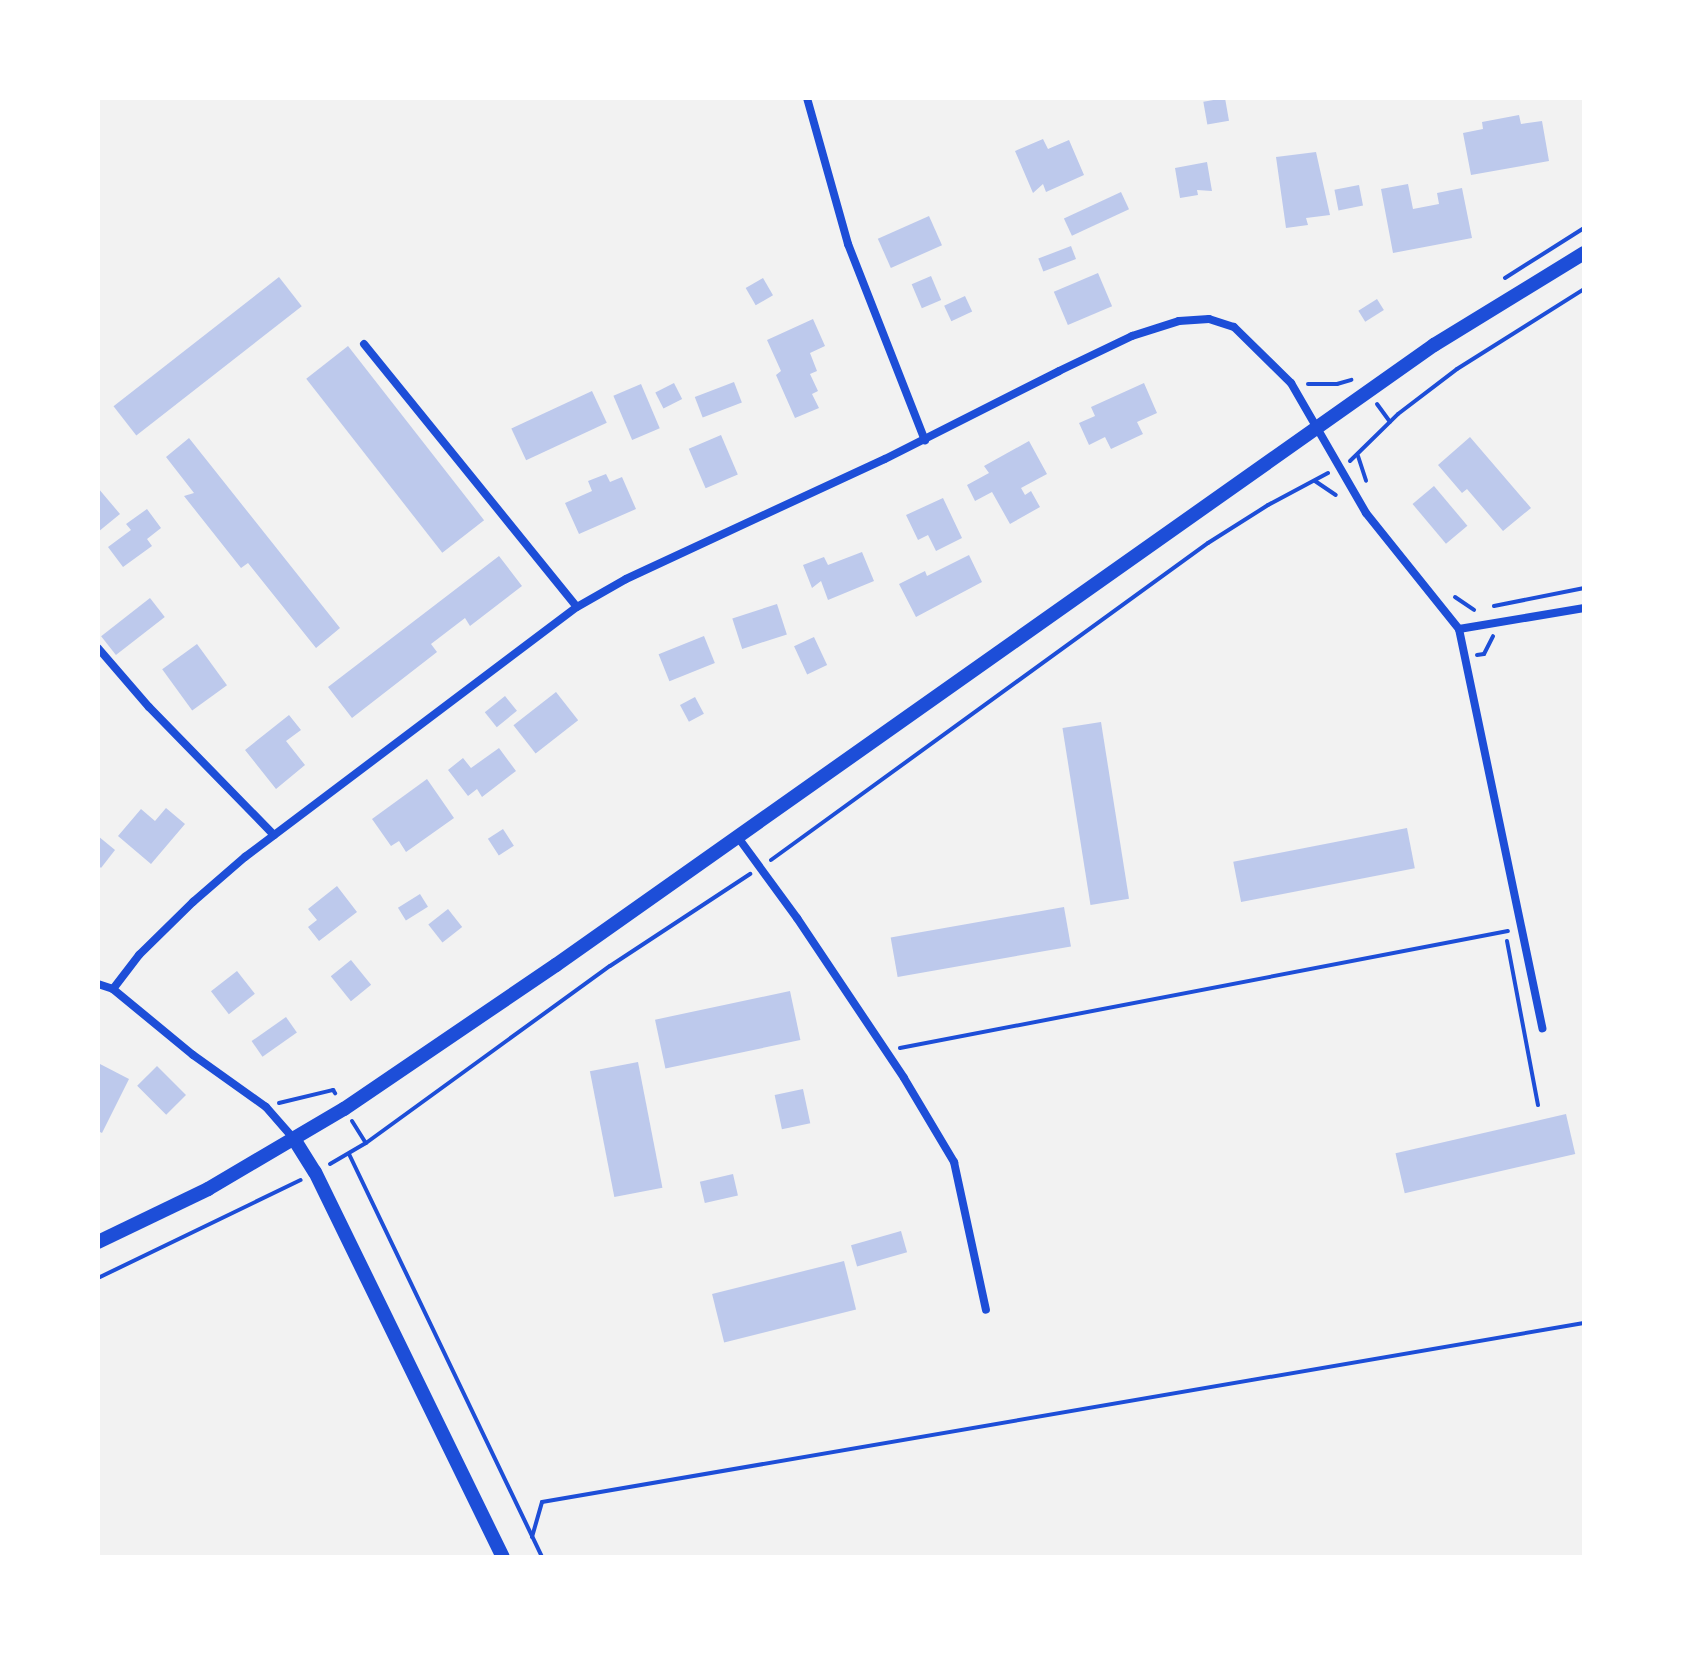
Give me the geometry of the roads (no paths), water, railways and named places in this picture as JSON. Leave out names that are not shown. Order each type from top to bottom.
[{"type":"street","points":[[807,98],[848,244],[925,440]]},
{"type":"street","points":[[98,1242],[208,1189],[294,1139],[556,965],[1434,345],[1553,269],[1584,253]]},
{"type":"street","points":[[113,989],[139,955],[193,902],[274,835],[577,607],[626,579],[925,440],[1132,336],[1179,321],[1209,319],[1234,327],[1262,351],[1291,383],[1366,513],[1459,629],[1542,1028]]},
{"type":"street","points":[[364,344],[577,607]]},
{"type":"street","points":[[1459,629],[1584,608]]},
{"type":"street","points":[[98,648],[149,707],[274,835]]},
{"type":"street","points":[[737,835],[886,1051],[954,1162],[986,1310]]},
{"type":"street","points":[[98,984],[113,989],[193,1055],[266,1107],[294,1139],[315,1172],[503,1557]]}]
